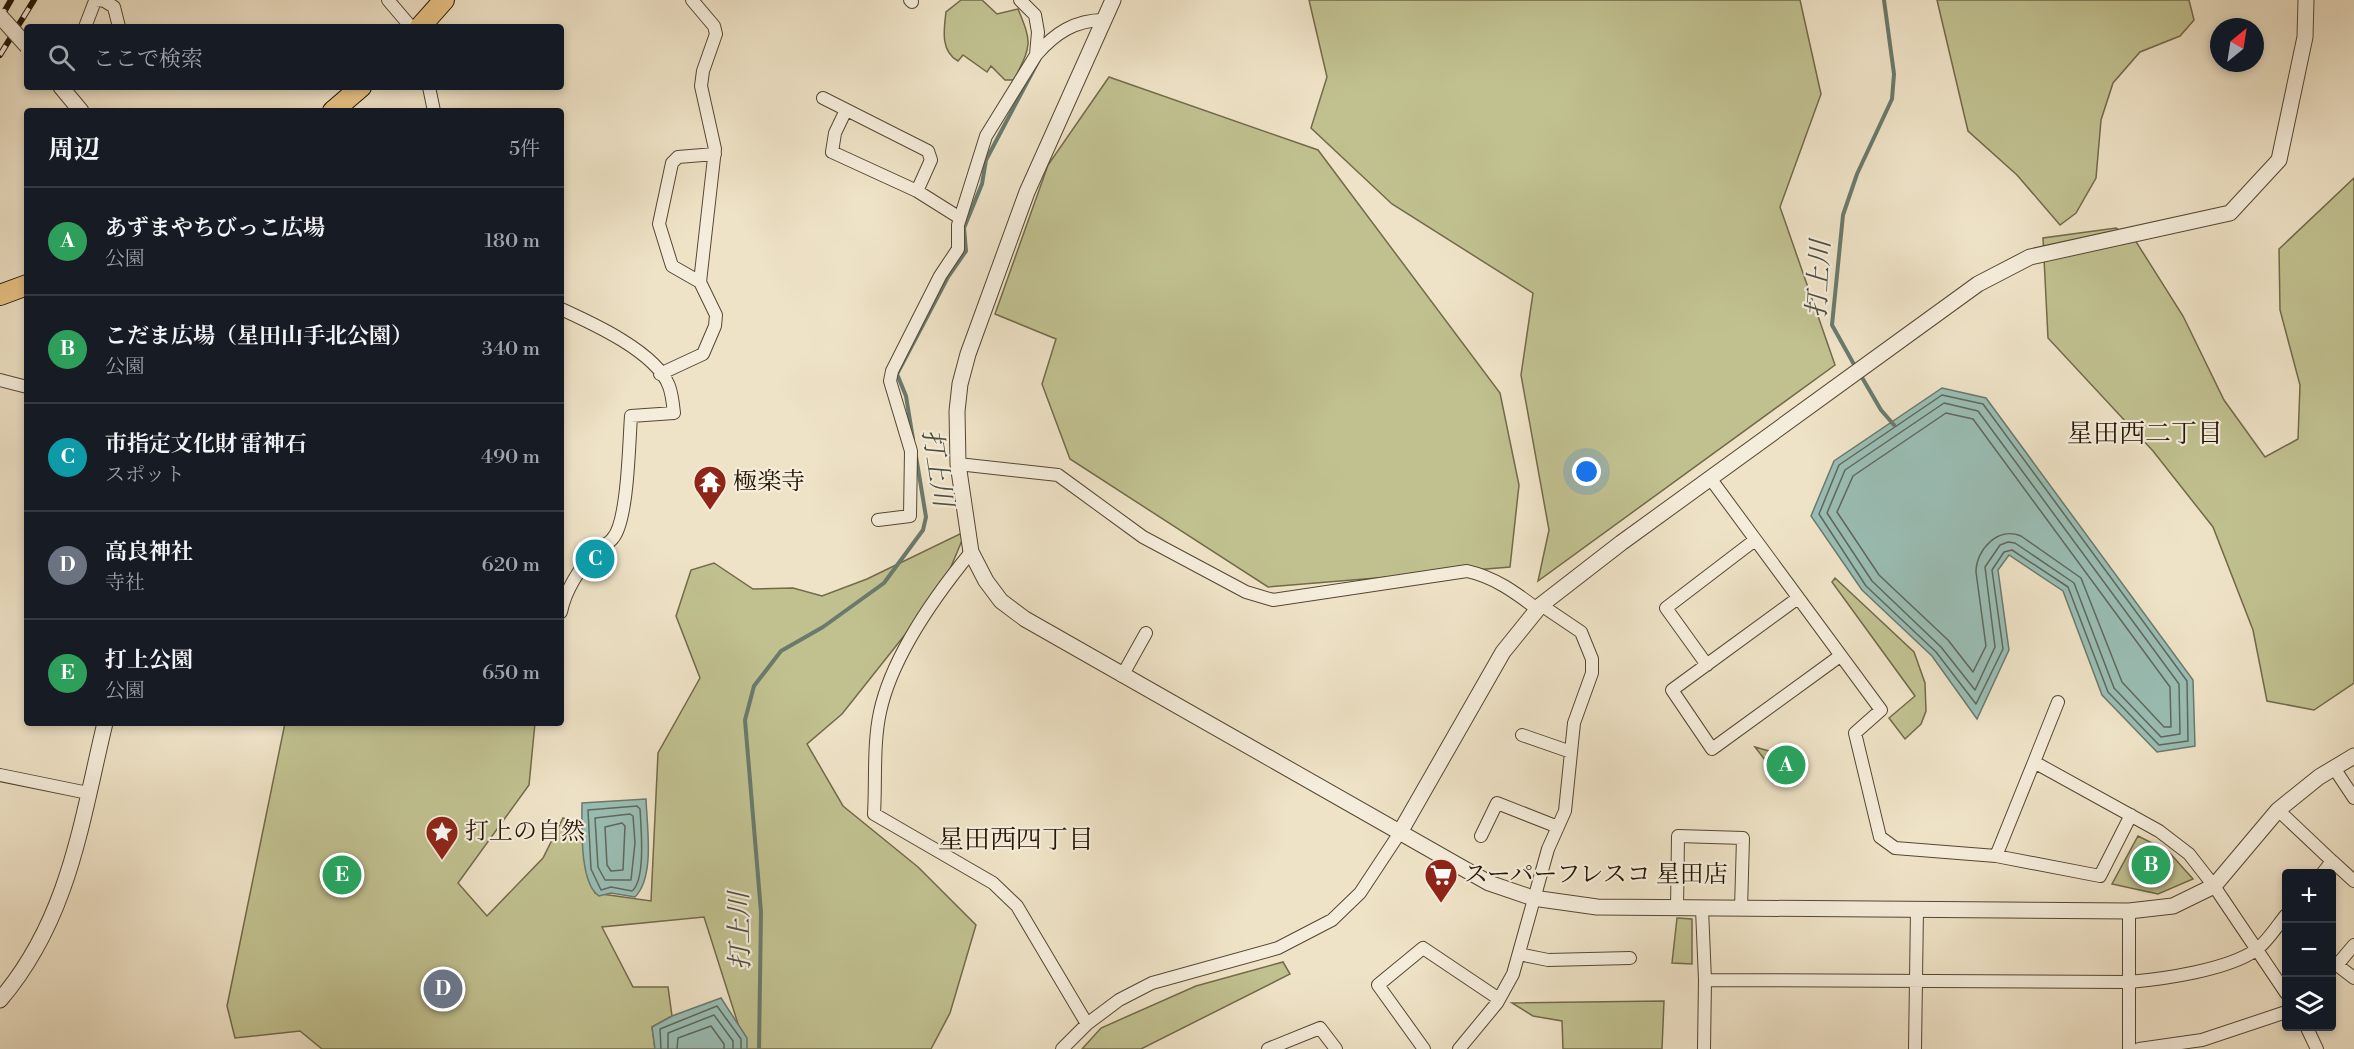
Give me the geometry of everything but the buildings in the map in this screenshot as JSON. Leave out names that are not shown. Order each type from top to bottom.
[{"type":"main road","points":[[423,24],[444,0]]},
{"type":"main road","points":[[336,108],[358,90]]},
{"type":"main road","points":[[0,296],[24,286]]},
{"type":"street","points":[[86,24],[95,1],[103,0],[114,7],[117,24]]},
{"type":"street","points":[[388,0],[408,24]]},
{"type":"street","points":[[660,374],[702,354],[715,326],[716,315],[700,282],[715,154],[713,134],[702,103],[700,86],[716,34],[714,26],[692,0]]},
{"type":"street","points":[[1020,0],[1035,15],[1038,32],[1036,55]]},
{"type":"street","points":[[1113,0],[1027,192],[968,354],[960,384],[957,411],[958,464],[971,552],[986,581],[1001,600],[1025,619],[1399,834],[1489,883],[1533,898],[1597,907],[2129,911],[2173,906],[2214,886],[2278,810],[2334,768],[2354,756]]},
{"type":"street","points":[[1062,1049],[1087,1024],[1119,1000],[1152,983],[1278,948],[1332,920],[1360,892],[1399,834],[1503,652],[1539,607],[1710,478],[1978,284],[2030,257],[2230,213],[2278,160],[2305,37],[2306,0]]},
{"type":"street","points":[[0,16],[24,43]]},
{"type":"street","points":[[878,520],[910,516],[911,451],[890,381],[892,371],[940,276],[958,249],[960,218],[986,136],[1036,55],[1050,39],[1068,27],[1088,20],[1104,20]]},
{"type":"street","points":[[64,90],[78,108]]},
{"type":"street","points":[[430,90],[433,108]]},
{"type":"street","points":[[823,98],[928,151],[931,160],[917,191]]},
{"type":"street","points":[[846,110],[835,133],[832,152],[917,191],[960,218]]},
{"type":"street","points":[[700,282],[672,266],[658,224],[672,163],[678,157],[715,154]]},
{"type":"street","points":[[564,310],[618,336],[640,353],[668,384],[674,413],[631,416],[622,521],[613,538],[594,553],[579,573],[564,606]]},
{"type":"street","points":[[0,380],[24,386]]},
{"type":"street","points":[[958,464],[1058,475],[1143,537],[1246,592],[1273,600],[1467,571],[1484,575],[1503,585],[1581,632],[1592,659],[1592,673],[1574,723],[1565,811],[1533,898],[1513,974],[1500,999],[1459,1049]]},
{"type":"street","points":[[1710,478],[1881,710],[1855,733],[1880,837],[1895,848],[1996,856],[2100,876],[2131,815]]},
{"type":"street","points":[[1707,665],[1666,608],[1755,540]]},
{"type":"street","points":[[971,552],[942,588],[886,687],[879,715],[874,814],[993,883],[1006,894],[1017,906],[1087,1024]]},
{"type":"street","points":[[1798,598],[1672,690],[1712,748],[1840,656]]},
{"type":"street","points":[[1122,676],[1146,633]]},
{"type":"street","points":[[1996,856],[2058,702]]},
{"type":"street","points":[[0,1000],[48,928],[71,870],[104,726]]},
{"type":"street","points":[[1522,735],[1571,752]]},
{"type":"street","points":[[2034,762],[2159,831],[2189,854],[2214,886],[2282,987]]},
{"type":"street","points":[[2334,768],[2354,798]]},
{"type":"street","points":[[0,775],[88,793]]},
{"type":"street","points":[[1481,836],[1497,802],[1558,827]]},
{"type":"street","points":[[2278,810],[2354,881]]},
{"type":"street","points":[[1677,909],[1678,836],[1743,838],[1742,909]]},
{"type":"street","points":[[2325,869],[2332,861]]},
{"type":"street","points":[[1702,909],[1706,980],[1704,1049]]},
{"type":"street","points":[[1915,1049],[1917,909]]},
{"type":"street","points":[[2129,911],[2129,1049]]},
{"type":"street","points":[[1706,980],[2129,982],[2167,978],[2226,962],[2257,950],[2282,920]]},
{"type":"street","points":[[2336,966],[2354,945]]},
{"type":"street","points":[[1424,1049],[1378,985],[1422,948],[1500,999]]},
{"type":"street","points":[[1519,954],[1548,960],[1630,958]]},
{"type":"street","points":[[2336,969],[2354,978]]},
{"type":"street","points":[[2139,1049],[2202,1040],[2282,1013]]},
{"type":"street","points":[[1268,1049],[1320,1028],[1336,1049]]},
{"type":"street","points":[[2308,1031],[2317,1049]]},
{"type":"green space","points":[[961,0],[982,0],[997,14],[1018,9],[1026,30],[1028,45],[1014,80],[1005,80],[991,66],[987,72],[963,55],[958,61],[948,52],[944,39],[946,12]]},
{"type":"green space","points":[[1309,0],[1800,0],[1821,94],[1780,207],[1835,365],[1538,581],[1549,530],[1521,375],[1533,293],[1392,204],[1311,128],[1327,77]]},
{"type":"green space","points":[[1937,0],[2189,0],[2194,20],[2180,36],[2140,52],[2113,83],[2101,120],[2096,178],[2076,213],[2060,225],[2017,175],[1968,131]]},
{"type":"green space","points":[[1109,77],[1318,150],[1500,393],[1519,485],[1510,567],[1268,587],[1070,459],[1042,384],[1056,339],[995,314],[1048,165]]},
{"type":"green space","points":[[2354,178],[2354,683],[2314,710],[2267,701],[2253,630],[2213,527],[2153,451],[2048,338],[2043,238],[2116,228],[2135,240],[2183,316],[2224,400],[2265,457],[2298,439],[2300,385],[2280,310],[2279,249]]},
{"type":"green space","points":[[966,531],[942,588],[842,714],[807,744],[843,806],[918,867],[976,925],[950,1013],[931,1049],[746,1049],[704,917],[602,927],[633,987],[668,987],[672,1016],[652,1027],[655,1049],[322,1049],[300,1031],[235,1038],[227,1006],[284,726],[535,726],[529,785],[458,883],[487,916],[543,858],[563,818],[582,824],[595,893],[651,901],[658,753],[700,678],[676,616],[691,570],[714,563],[753,589],[793,588],[822,596],[867,579]]},
{"type":"green space","points":[[1835,578],[1914,652],[1925,683],[1926,711],[1921,724],[1905,739],[1889,718],[1915,696],[1832,582]]},
{"type":"green space","points":[[1755,747],[1804,761],[1803,771],[1788,781],[1772,769]]},
{"type":"green space","points":[[2138,836],[2168,851],[2193,879],[2158,894],[2112,884]]},
{"type":"green space","points":[[1677,918],[1692,919],[1692,964],[1672,963]]},
{"type":"green space","points":[[1283,962],[1290,974],[1141,1049],[1082,1049],[1101,1028],[1196,986]]},
{"type":"green space","points":[[1664,1001],[1662,1049],[1563,1049],[1562,1021],[1533,1016],[1512,1003]]},
{"type":"water","points":[[1942,388],[1986,398],[2193,680],[2195,746],[2157,752],[2102,695],[2063,591],[2009,555],[1998,570],[2009,650],[1977,719],[1932,656],[1862,590],[1811,516],[1834,461]]},
{"type":"water","points":[[646,799],[648,865],[641,888],[635,897],[611,893],[599,896],[588,879],[585,867],[582,803]]},
{"type":"water","points":[[721,998],[747,1038],[747,1049],[655,1049],[652,1027],[672,1016]]},
{"type":"waterway","name":"打上川","points":[[1856,368],[1832,325],[1843,215],[1857,174],[1892,99],[1894,74],[1884,0]]},
{"type":"waterway","name":"打上川","points":[[913,439],[906,396],[897,374],[948,277],[966,251],[964,228],[982,184],[986,160],[1041,56]]},
{"type":"waterway","name":"打上川","points":[[1860,374],[1881,410],[1894,425]]},
{"type":"waterway","name":"打上川","points":[[759,1049],[761,912],[745,720],[754,686],[781,651],[823,627],[884,583],[923,530],[926,517],[916,456]]},
{"type":"railway","points":[[0,19],[11,0]]},
{"type":"railway","points":[[0,55],[34,0]]},
{"type":"place","name":"極楽寺","points":[[710,511]]},
{"type":"place","name":"市指定文化財 雷神石","points":[[595,559]]},
{"type":"place","name":"あずまやちびっこ広場","points":[[1786,765]]},
{"type":"place","name":"打上の自然","points":[[442,861]]},
{"type":"place","name":"こだま広場（星田山手北公園）","points":[[2151,865]]},
{"type":"place","name":"打上公園","points":[[342,875]]},
{"type":"place","name":"スーパーフレスコ 星田店","points":[[1441,904]]},
{"type":"place","name":"高良神社","points":[[443,989]]},
{"type":"district","name":"星田西二丁目","points":[[2145,434]]},
{"type":"district","name":"星田西四丁目","points":[[1016,840]]}]
